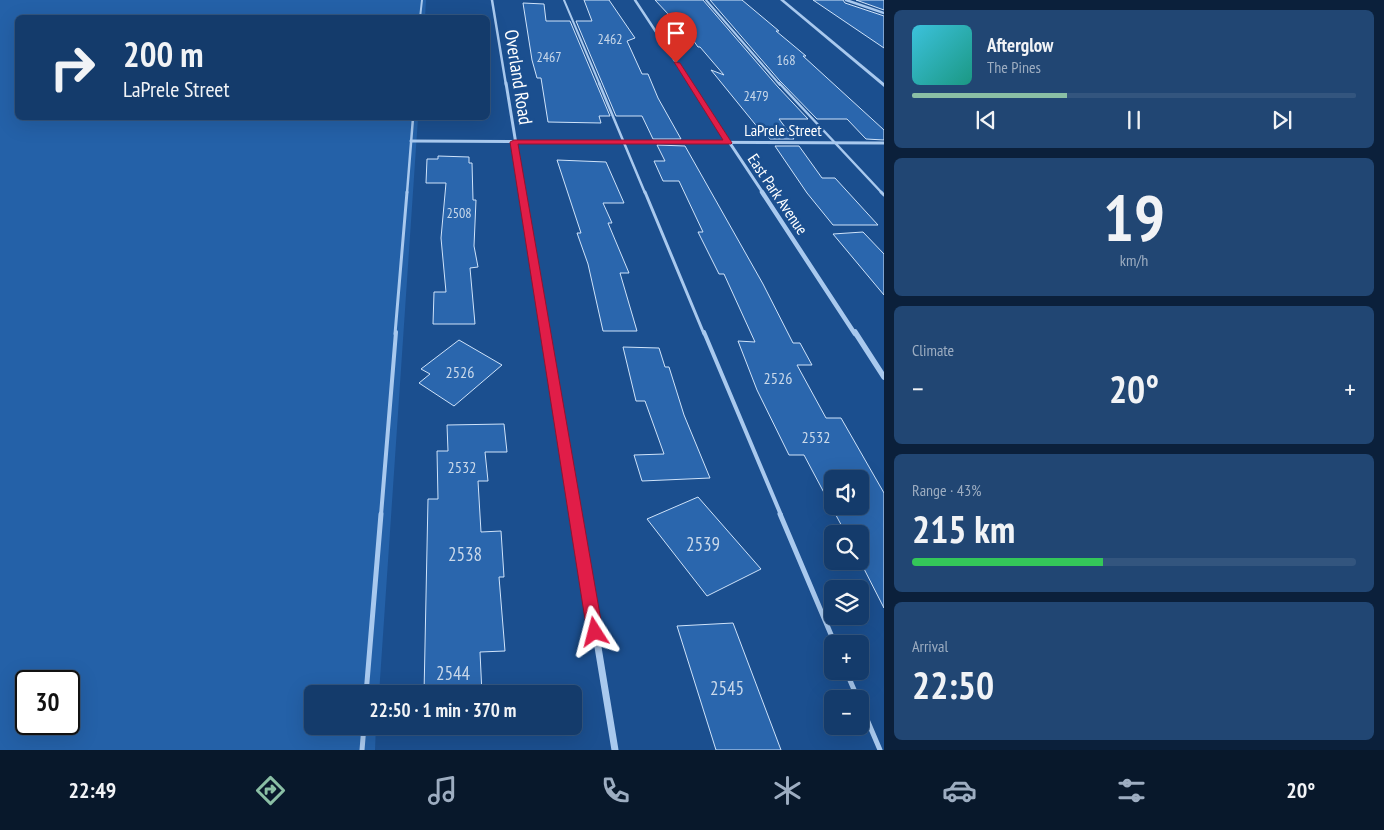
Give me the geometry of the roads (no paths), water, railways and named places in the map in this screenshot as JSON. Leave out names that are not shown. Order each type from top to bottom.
[{"type":"street","name":"Overland Road","points":[[492,0],[615,750]]},
{"type":"street","name":"East Park Avenue","points":[[635,0],[884,377]]},
{"type":"street","points":[[782,0],[884,86]]},
{"type":"street","points":[[846,0],[884,13]]},
{"type":"street","name":"LaPrele Street","points":[[411,141],[884,143]]},
{"type":"lane","points":[[420,15],[422,0]]},
{"type":"lane","points":[[564,0],[831,635]]},
{"type":"lane","points":[[706,0],[779,84],[884,195]]},
{"type":"lane","points":[[367,685],[413,120]]},
{"type":"lane","points":[[869,724],[880,750]]},
{"type":"lane","points":[[362,750],[363,735]]}]
